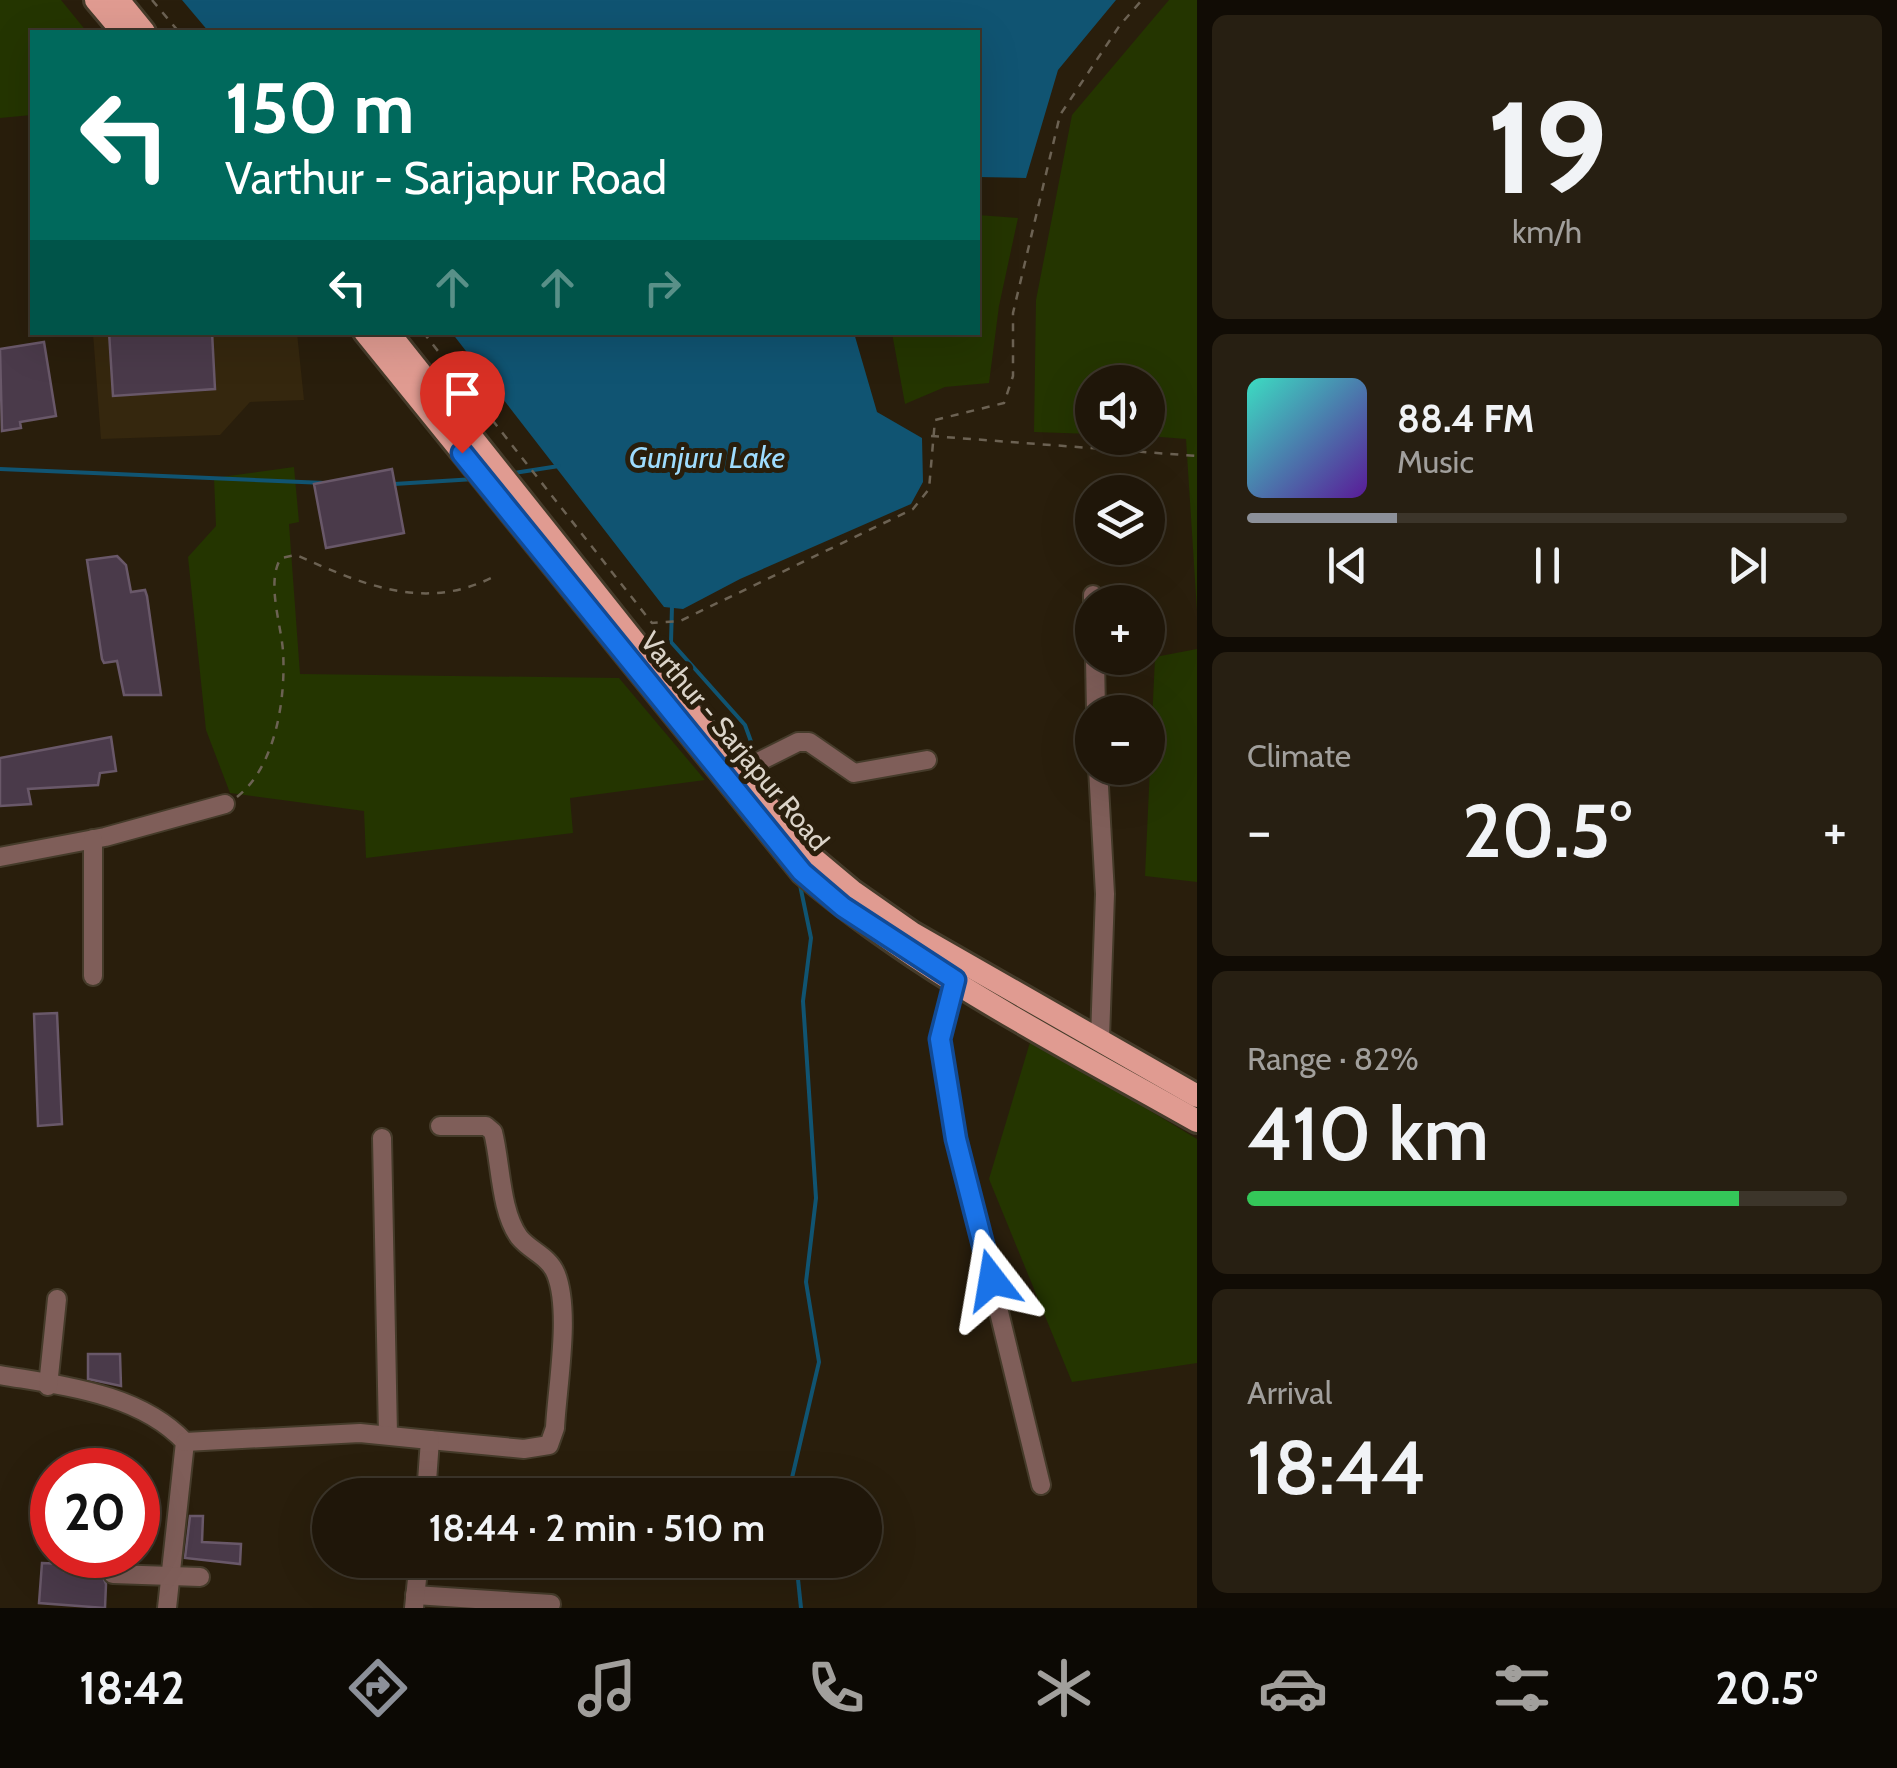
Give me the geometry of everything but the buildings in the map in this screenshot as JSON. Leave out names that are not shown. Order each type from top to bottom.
[{"type":"main road","points":[[96,0],[121,30]]},
{"type":"main road","points":[[118,0],[142,30]]},
{"type":"main road","name":"Varthur - Sarjapur Road","points":[[367,335],[802,872],[843,907],[955,980],[1197,1121]]},
{"type":"main road","name":"Varthur - Sarjapur Road","points":[[390,335],[738,772],[815,860],[912,932],[1197,1096]]},
{"type":"street","points":[[738,772],[798,742],[817,745],[854,773],[928,760]]},
{"type":"street","points":[[1099,785],[1105,894],[1100,1038]]},
{"type":"street","points":[[0,857],[93,839],[225,804]]},
{"type":"street","points":[[92,976],[93,839]]},
{"type":"street","points":[[955,980],[940,1039],[956,1139],[1041,1486]]},
{"type":"street","points":[[0,1375],[106,1395],[166,1422],[185,1442],[388,1435],[524,1449],[549,1445],[555,1428],[562,1310],[556,1275],[546,1259],[520,1239],[512,1223],[493,1132],[486,1126],[440,1126]]},
{"type":"street","points":[[382,1138],[388,1435]]},
{"type":"street","points":[[48,1386],[58,1299]]},
{"type":"street","points":[[427,1478],[430,1440]]},
{"type":"street","points":[[167,1608],[185,1442]]},
{"type":"street","points":[[160,1576],[200,1578]]},
{"type":"street","points":[[414,1602],[551,1604]]},
{"type":"path","points":[[152,0],[177,30]]},
{"type":"path","points":[[424,335],[652,623],[680,622],[912,510],[929,489],[935,420],[1004,403],[1014,376],[1013,313],[1060,114],[1120,25],[1142,0]]},
{"type":"path","points":[[931,436],[1197,456]]},
{"type":"path","points":[[225,804],[246,790],[273,742],[283,664],[275,581],[282,558],[296,555],[391,593],[474,586],[490,578]]},
{"type":"shaded area","points":[[93,335],[297,335],[304,400],[250,402],[220,435],[101,439]]},
{"type":"green space","points":[[0,0],[61,0],[85,30],[30,30],[30,115],[0,118]]},
{"type":"green space","points":[[1169,0],[1197,0],[1197,611],[1186,439],[1165,437],[1165,365],[1075,365],[1075,433],[1034,432],[1036,300],[1072,115]]},
{"type":"green space","points":[[980,215],[1018,218],[999,306],[989,383],[945,387],[905,404],[892,335],[980,335]]},
{"type":"green space","points":[[294,467],[299,522],[289,524],[300,674],[619,678],[705,780],[570,798],[573,833],[366,858],[364,811],[230,793],[206,730],[188,557],[216,526],[214,478]]},
{"type":"green space","points":[[1197,649],[1197,882],[1145,876],[1149,785],[1165,785],[1165,695],[1153,695],[1154,675],[1165,675],[1165,655]]},
{"type":"green space","points":[[1031,1039],[1197,1139],[1197,1363],[1072,1382],[989,1179]]},
{"type":"water","points":[[182,0],[1116,0],[1058,70],[1026,178],[980,177],[980,30],[207,30]]},
{"type":"water","name":"Gunjuru Lake","points":[[454,335],[855,335],[877,412],[922,438],[923,482],[911,504],[740,579],[683,609],[664,607]]},
{"type":"waterway","points":[[514,473],[559,466]]},
{"type":"waterway","points":[[0,469],[325,483]]},
{"type":"waterway","points":[[394,484],[475,479]]},
{"type":"waterway","points":[[672,606],[671,642],[745,725],[753,747]]},
{"type":"waterway","points":[[792,1478],[819,1362],[806,1282],[816,1198],[803,1001],[811,938],[800,885]]},
{"type":"waterway","points":[[798,1578],[801,1608]]},
{"type":"route","points":[[462,453],[802,872],[843,907],[955,980],[940,1039],[956,1139],[992,1280]]}]
